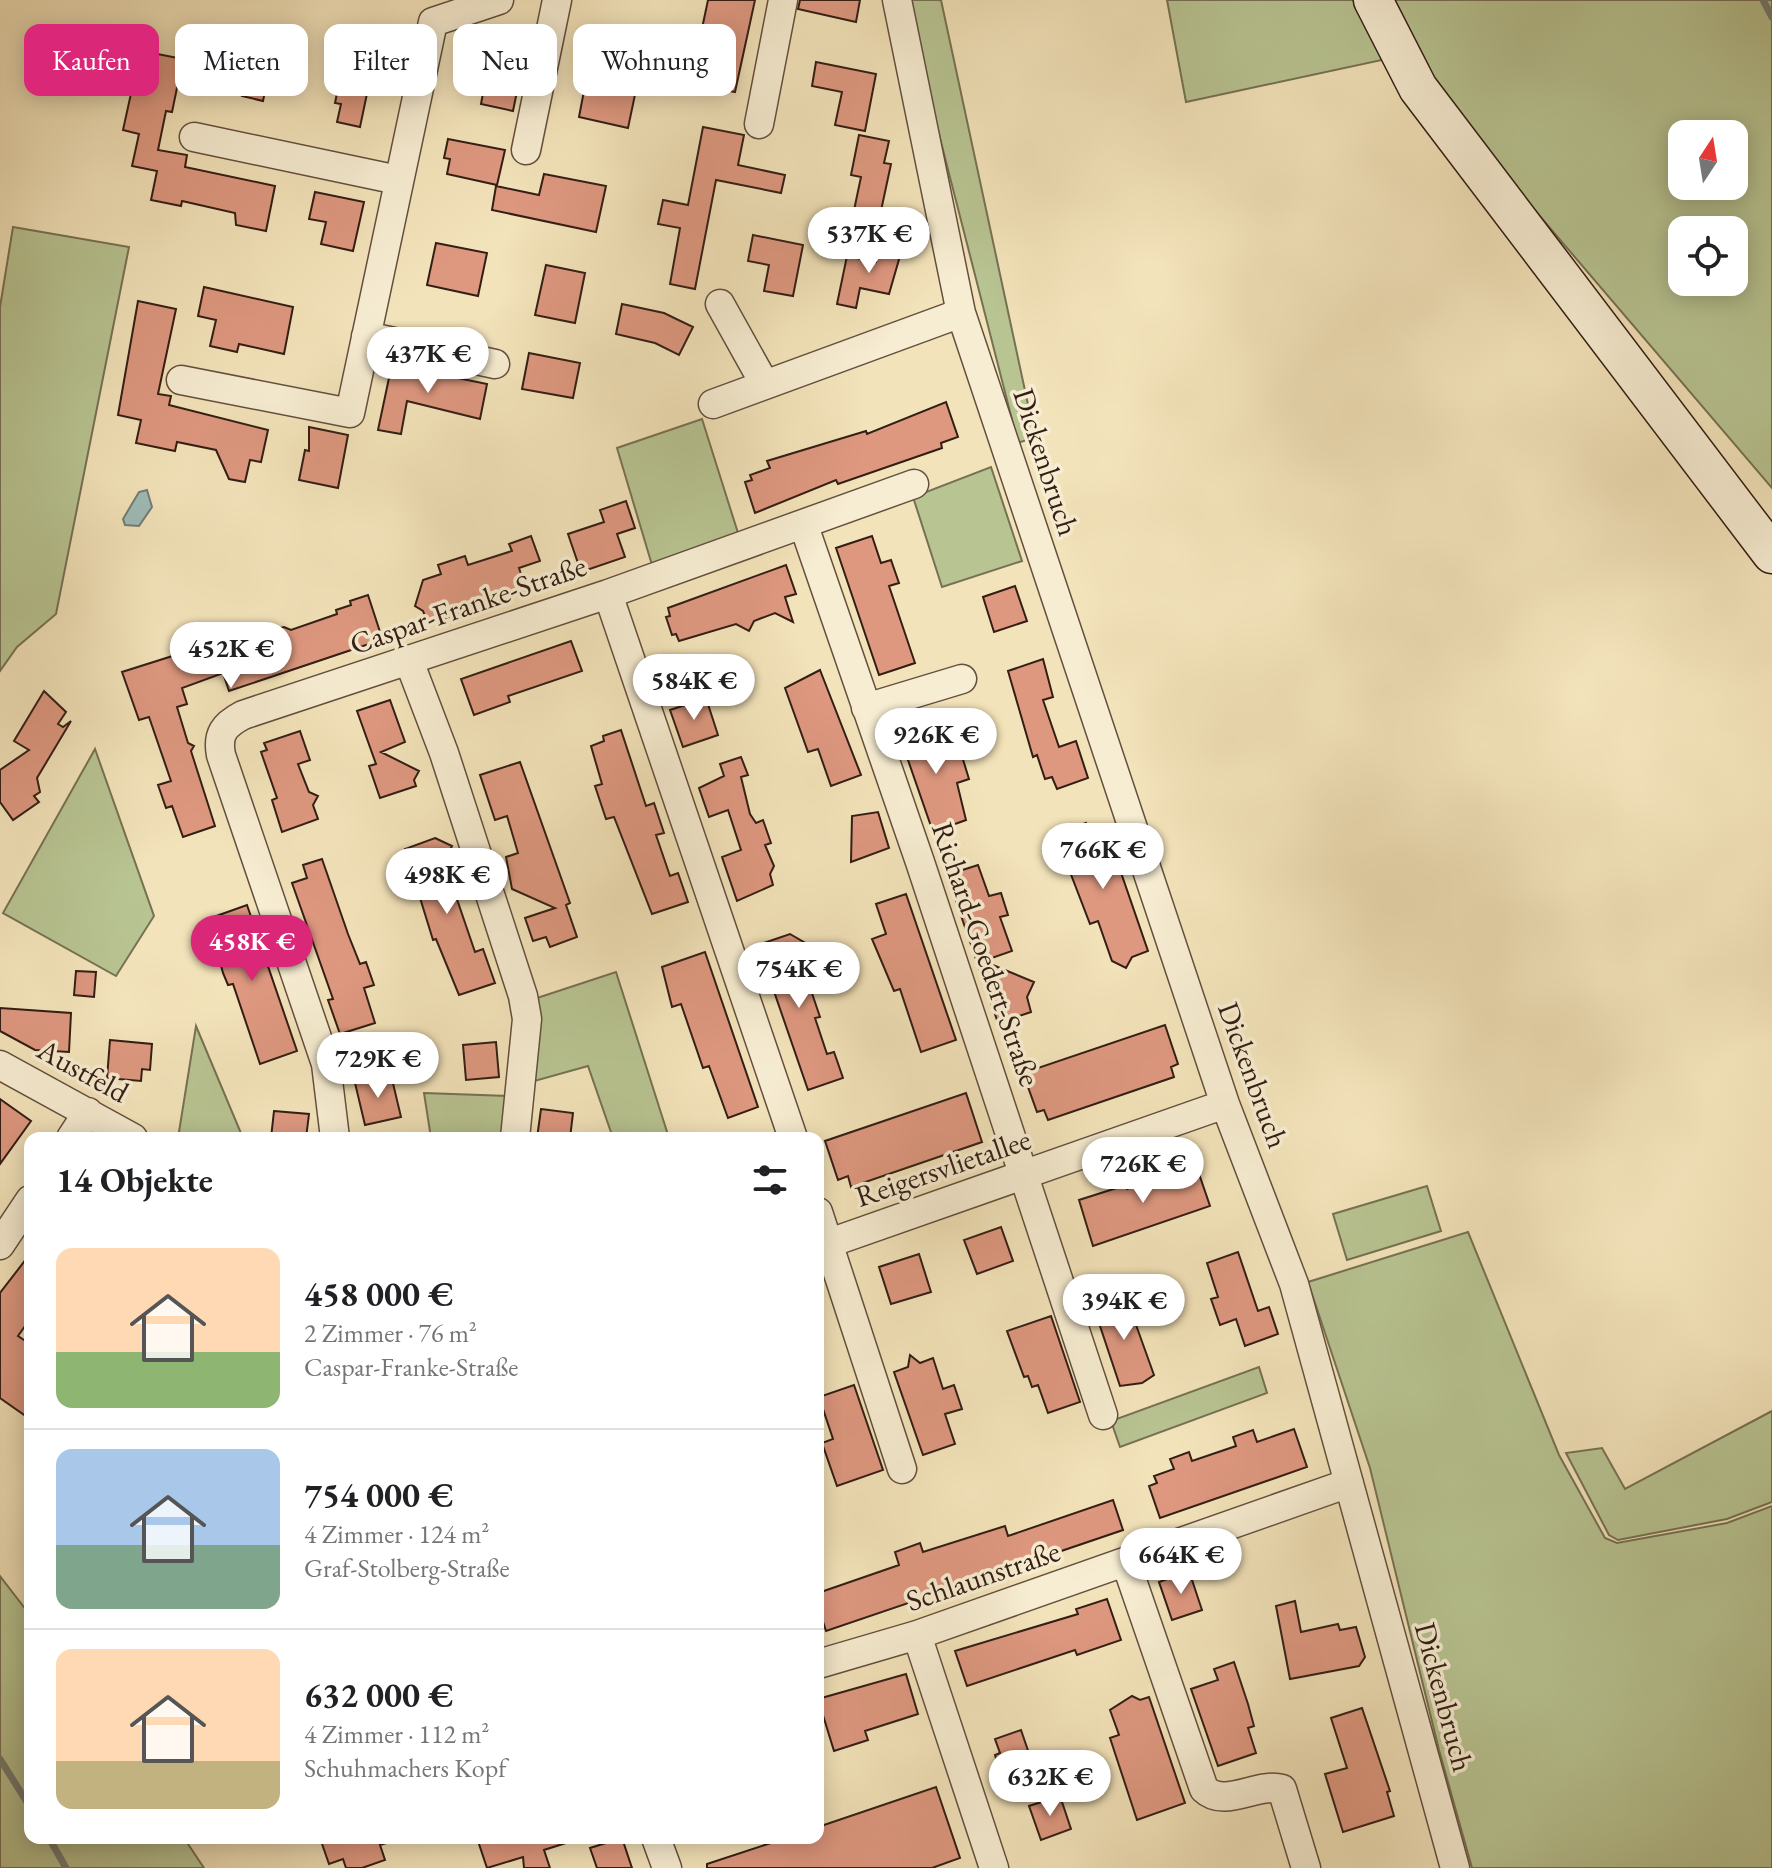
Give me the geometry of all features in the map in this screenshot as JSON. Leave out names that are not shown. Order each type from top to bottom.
[{"type":"main road","points":[[1373,0],[1418,88],[1772,554]]},
{"type":"street","points":[[181,380],[350,413],[435,11],[499,0]]},
{"type":"street","points":[[526,150],[557,0]]},
{"type":"street","points":[[759,124],[783,0]]},
{"type":"street","name":"Dickenbruch","points":[[897,0],[961,313],[1225,1104],[1294,1284],[1455,1868]]},
{"type":"street","points":[[194,137],[398,180]]},
{"type":"street","points":[[720,304],[764,383]]},
{"type":"street","points":[[713,404],[961,313]]},
{"type":"street","points":[[366,336],[495,364]]},
{"type":"street","name":"Caspar-Franke-Straße","points":[[334,1132],[326,1064],[218,742],[230,722],[243,715],[804,526],[914,484]]},
{"type":"street","name":"Richard-Goedert-Straße","points":[[804,526],[1103,1415]]},
{"type":"street","points":[[608,594],[791,1132]]},
{"type":"street","points":[[409,661],[444,753],[523,996],[527,1019],[516,1132]]},
{"type":"street","points":[[866,708],[962,679]]},
{"type":"street","name":"Austfeld","points":[[0,1065],[123,1132]]},
{"type":"street","name":"Reigersvlietallee","points":[[824,1245],[1225,1104]]},
{"type":"street","points":[[75,1132],[88,1112]]},
{"type":"street","points":[[0,1245],[24,1209]]},
{"type":"street","points":[[824,1248],[902,1469]]},
{"type":"street","name":"Schlaunstraße","points":[[824,1662],[917,1635],[1349,1483]]},
{"type":"street","points":[[1126,1563],[1204,1789],[1212,1796],[1223,1797],[1272,1787],[1282,1789],[1306,1868]]},
{"type":"street","points":[[917,1635],[994,1868]]},
{"type":"street","points":[[658,1844],[667,1868]]},
{"type":"green space","points":[[910,0],[941,0],[1035,437],[1018,443],[921,64]]},
{"type":"green space","points":[[1167,0],[1772,0],[1772,488],[1521,194],[1414,53],[1186,102]]},
{"type":"green space","points":[[13,227],[129,247],[56,614],[17,647],[0,671],[0,307]]},
{"type":"green space","points":[[702,419],[738,533],[652,565],[617,448]]},
{"type":"green space","points":[[991,467],[1022,561],[942,587],[913,497]]},
{"type":"green space","points":[[95,749],[154,916],[116,976],[3,913]]},
{"type":"green space","points":[[616,972],[667,1132],[611,1132],[588,1066],[531,1082],[537,998]]},
{"type":"green space","points":[[196,1026],[240,1132],[179,1132]]},
{"type":"green space","points":[[424,1093],[508,1096],[504,1132],[430,1132]]},
{"type":"green space","points":[[1427,1186],[1441,1231],[1347,1260],[1333,1214]]},
{"type":"green space","points":[[1468,1232],[1559,1455],[1605,1538],[1617,1543],[1727,1523],[1772,1506],[1772,1868],[1472,1868],[1439,1750],[1370,1468],[1308,1282]]},
{"type":"green space","points":[[1259,1367],[1267,1393],[1120,1447],[1111,1421]]},
{"type":"green space","points":[[1772,1411],[1772,1502],[1727,1519],[1618,1540],[1609,1535],[1566,1453],[1602,1448],[1625,1489]]},
{"type":"green space","points":[[0,1576],[24,1607],[24,1844],[188,1844],[204,1868],[0,1868]]},
{"type":"water","points":[[147,490],[152,507],[139,526],[125,525],[123,519],[139,492]]},
{"type":"building","points":[[708,0],[755,0],[736,87],[736,24],[703,24]]},
{"type":"building","points":[[800,0],[860,0],[856,22],[798,9]]},
{"type":"building","points":[[159,54],[175,57],[175,96],[172,112],[166,111],[158,150],[187,155],[185,167],[275,186],[266,231],[236,225],[235,213],[182,201],[181,206],[151,200],[157,171],[132,166],[139,134],[123,130],[130,96],[159,96]]},
{"type":"building","points":[[816,62],[876,74],[865,131],[835,125],[842,92],[812,86]]},
{"type":"building","points":[[242,96],[264,96],[263,101]]},
{"type":"building","points":[[336,96],[366,96],[360,127],[337,122],[341,104],[335,103]]},
{"type":"building","points":[[482,96],[516,96],[513,111],[481,104]]},
{"type":"building","points":[[583,96],[635,96],[628,128],[579,117]]},
{"type":"building","points":[[703,127],[744,135],[738,165],[785,175],[781,193],[716,180],[695,289],[670,284],[680,228],[658,224],[663,200],[688,205]]},
{"type":"building","points":[[859,135],[889,141],[884,163],[891,164],[879,220],[853,215],[861,177],[851,175]]},
{"type":"building","points":[[448,139],[505,150],[497,185],[447,174],[450,159],[444,158]]},
{"type":"building","points":[[544,174],[606,186],[596,232],[492,210],[496,186],[539,195]]},
{"type":"building","points":[[315,192],[364,202],[353,251],[321,244],[326,222],[309,219]]},
{"type":"building","points":[[753,235],[803,245],[793,296],[764,291],[769,265],[748,261]]},
{"type":"building","points":[[436,243],[487,253],[478,296],[427,285]]},
{"type":"building","points":[[879,244],[902,249],[889,294],[860,288],[856,308],[837,304],[847,256],[876,262]]},
{"type":"building","points":[[546,265],[585,273],[575,323],[535,315]]},
{"type":"building","points":[[204,287],[293,307],[284,354],[239,344],[237,352],[210,346],[216,320],[198,316]]},
{"type":"building","points":[[138,301],[176,309],[158,394],[171,396],[169,405],[268,430],[261,462],[250,460],[245,482],[229,479],[216,450],[177,442],[175,451],[136,443],[141,420],[118,415]]},
{"type":"building","points":[[622,304],[664,313],[693,327],[679,355],[655,343],[616,334]]},
{"type":"building","points":[[529,353],[580,363],[573,398],[522,389]]},
{"type":"building","points":[[393,359],[415,364],[414,369],[487,384],[480,419],[407,401],[401,434],[378,430]]},
{"type":"building","points":[[946,402],[958,437],[941,443],[942,448],[838,484],[836,480],[755,513],[745,482],[752,480],[750,475],[770,468],[767,461],[866,431],[867,434]]},
{"type":"building","points":[[309,427],[348,435],[338,488],[299,480],[305,450],[309,451]]},
{"type":"building","points":[[626,501],[635,528],[617,534],[625,557],[581,572],[568,534],[604,522],[600,510]]},
{"type":"building","points":[[531,536],[540,561],[519,568],[526,590],[428,624],[423,611],[415,606],[423,580],[441,574],[438,565],[465,556],[468,565],[512,551],[509,544]]},
{"type":"building","points":[[872,536],[881,563],[891,560],[899,583],[889,586],[915,663],[879,675],[836,548]]},
{"type":"building","points":[[786,565],[796,594],[785,597],[793,622],[775,613],[754,621],[749,631],[736,624],[679,641],[676,634],[672,635],[666,617],[670,616],[668,608]]},
{"type":"building","points":[[1015,586],[1027,621],[994,632],[983,597]]},
{"type":"building","points":[[368,595],[381,635],[371,639],[372,643],[229,691],[223,673],[182,688],[187,704],[177,707],[188,743],[194,746],[191,751],[215,826],[183,837],[172,806],[166,808],[158,785],[171,781],[149,717],[139,720],[122,672],[242,634],[246,646],[273,637],[276,629],[284,627],[291,630],[337,614],[336,610],[351,605],[350,601]]},
{"type":"building","points":[[571,641],[582,671],[508,696],[510,702],[474,715],[461,679]]},
{"type":"building","points":[[1043,659],[1053,697],[1043,700],[1059,747],[1076,741],[1088,778],[1057,789],[1052,777],[1045,779],[1037,755],[1033,757],[1008,671]]},
{"type":"building","points":[[820,670],[861,775],[831,786],[818,749],[808,752],[785,688]]},
{"type":"building","points":[[44,691],[66,712],[58,724],[63,727],[71,721],[37,778],[40,792],[34,796],[39,802],[13,820],[0,802],[0,770],[29,750],[14,741]]},
{"type":"building","points":[[706,698],[718,735],[683,747],[670,710]]},
{"type":"building","points":[[390,700],[405,742],[381,752],[419,771],[414,780],[416,786],[380,798],[369,766],[376,764],[357,711]]},
{"type":"building","points":[[919,719],[929,727],[937,725],[948,757],[961,753],[969,779],[957,783],[966,820],[933,832],[900,737],[917,731]]},
{"type":"building","points":[[621,730],[646,806],[654,803],[664,833],[656,835],[670,876],[678,873],[688,902],[652,914],[614,817],[606,819],[595,786],[602,784],[591,746],[604,741],[603,736]]},
{"type":"building","points":[[300,731],[310,760],[298,764],[309,792],[318,796],[313,805],[318,819],[282,832],[272,800],[277,798],[261,752],[267,750],[264,743]]},
{"type":"building","points":[[741,757],[748,775],[741,777],[750,814],[756,823],[763,820],[771,843],[765,845],[774,866],[770,874],[773,885],[737,901],[722,857],[741,850],[728,810],[709,817],[699,788],[724,776],[720,764]]},
{"type":"building","points":[[520,762],[570,903],[566,905],[577,937],[550,947],[546,937],[533,941],[525,918],[555,908],[512,889],[506,857],[518,853],[507,816],[495,820],[480,775]]},
{"type":"building","points":[[878,812],[889,848],[851,862],[852,816]]},
{"type":"building","points":[[1086,823],[1091,837],[1107,832],[1148,951],[1132,957],[1126,968],[1112,961],[1098,921],[1090,924],[1055,833]]},
{"type":"building","points":[[435,838],[452,846],[447,857],[451,869],[447,870],[475,952],[483,949],[495,983],[459,995],[436,939],[433,940],[405,849]]},
{"type":"building","points":[[322,859],[360,964],[366,962],[374,985],[364,988],[375,1023],[340,1034],[328,1000],[333,999],[292,883],[307,878],[303,865]]},
{"type":"building","points":[[978,865],[989,896],[1001,893],[1008,915],[1000,917],[1012,951],[983,961],[1034,982],[1027,997],[1031,1012],[998,1023],[947,875]]},
{"type":"building","points":[[906,894],[956,1040],[921,1052],[900,989],[894,991],[872,939],[886,934],[876,904]]},
{"type":"building","points":[[247,905],[297,1051],[260,1064],[233,984],[228,985],[223,973],[208,919]]},
{"type":"building","points":[[790,934],[807,944],[800,958],[820,1017],[815,1018],[827,1054],[834,1052],[843,1078],[808,1090],[758,945]]},
{"type":"building","points":[[705,952],[758,1107],[728,1118],[709,1066],[703,1068],[681,1004],[672,1007],[662,967]]},
{"type":"building","points":[[76,971],[96,972],[94,997],[74,995]]},
{"type":"building","points":[[0,1008],[71,1013],[69,1052],[35,1050],[0,1031]]},
{"type":"building","points":[[1165,1025],[1178,1064],[1171,1067],[1174,1077],[1048,1120],[1044,1110],[1037,1112],[1023,1073]]},
{"type":"building","points":[[110,1040],[152,1044],[150,1070],[142,1069],[141,1081],[107,1078]]},
{"type":"building","points":[[496,1042],[499,1077],[466,1080],[463,1045]]},
{"type":"building","points":[[391,1075],[401,1117],[365,1125],[355,1083]]},
{"type":"building","points":[[966,1093],[982,1142],[851,1187],[848,1176],[838,1180],[825,1141]]},
{"type":"building","points":[[0,1099],[31,1121],[0,1164]]},
{"type":"building","points":[[541,1109],[573,1113],[571,1132],[538,1132]]},
{"type":"building","points":[[274,1111],[309,1114],[307,1132],[272,1132]]},
{"type":"building","points":[[1196,1165],[1210,1206],[1093,1246],[1079,1200],[1126,1185],[1127,1189]]},
{"type":"building","points":[[1001,1227],[1013,1261],[977,1274],[964,1240]]},
{"type":"building","points":[[1238,1252],[1258,1311],[1269,1307],[1278,1334],[1245,1346],[1236,1319],[1220,1325],[1211,1299],[1218,1297],[1207,1263]]},
{"type":"building","points":[[919,1254],[931,1292],[891,1304],[879,1267]]},
{"type":"building","points":[[24,1262],[24,1328],[18,1336],[24,1340],[24,1415],[0,1398],[0,1293]]},
{"type":"building","points":[[1126,1297],[1154,1375],[1142,1383],[1120,1386],[1094,1308],[1112,1299]]},
{"type":"building","points":[[1051,1316],[1080,1402],[1048,1413],[1038,1385],[1032,1387],[1028,1376],[1024,1377],[1007,1331]]},
{"type":"building","points":[[910,1355],[920,1363],[933,1358],[943,1389],[954,1385],[962,1409],[945,1414],[955,1444],[923,1455],[894,1372],[908,1367]]},
{"type":"building","points":[[854,1385],[883,1470],[837,1486],[824,1449],[824,1442],[833,1439],[824,1412],[824,1395]]},
{"type":"building","points":[[1294,1429],[1307,1467],[1160,1518],[1149,1486],[1157,1483],[1154,1476],[1174,1469],[1170,1459],[1189,1452],[1192,1461],[1236,1446],[1233,1437],[1253,1430],[1257,1442]]},
{"type":"building","points":[[1113,1500],[1123,1530],[826,1631],[824,1591],[899,1565],[895,1552],[920,1543],[923,1552],[1005,1526],[1008,1536]]},
{"type":"building","points":[[1189,1571],[1202,1610],[1172,1620],[1159,1582]]},
{"type":"building","points":[[1107,1599],[1121,1640],[1077,1655],[1075,1650],[967,1686],[955,1651],[1078,1614],[1076,1609]]},
{"type":"building","points":[[1295,1601],[1301,1632],[1338,1624],[1340,1630],[1356,1627],[1365,1657],[1359,1666],[1290,1679],[1276,1606]]},
{"type":"building","points":[[1234,1662],[1254,1726],[1248,1728],[1256,1753],[1218,1766],[1191,1689],[1218,1680],[1214,1669]]},
{"type":"building","points":[[906,1674],[918,1714],[865,1731],[868,1740],[834,1751],[824,1718],[824,1697]]},
{"type":"building","points":[[1132,1696],[1140,1700],[1149,1697],[1185,1803],[1137,1820],[1110,1738],[1119,1735],[1110,1710]]},
{"type":"building","points":[[1362,1708],[1390,1791],[1387,1792],[1394,1816],[1343,1832],[1325,1774],[1347,1768],[1331,1718]]},
{"type":"building","points":[[1021,1730],[1037,1777],[1006,1788],[995,1755],[1000,1753],[995,1739]]},
{"type":"building","points":[[936,1787],[960,1858],[932,1868],[707,1868],[707,1864],[768,1844],[824,1844],[824,1825]]},
{"type":"building","points":[[1060,1796],[1071,1829],[1041,1840],[1029,1806]]},
{"type":"building","points":[[322,1844],[383,1844],[380,1845],[385,1860],[362,1868],[346,1868],[343,1859],[329,1864]]},
{"type":"building","points":[[479,1844],[563,1844],[544,1850],[550,1868],[524,1868],[523,1857],[487,1868]]},
{"type":"building","points":[[603,1844],[624,1844],[632,1868],[597,1868],[590,1848]]},
{"type":"waterway","points":[[1763,0],[1772,17]]},
{"type":"waterway","points":[[0,1759],[24,1797]]},
{"type":"waterway","points":[[52,1844],[66,1868]]}]
